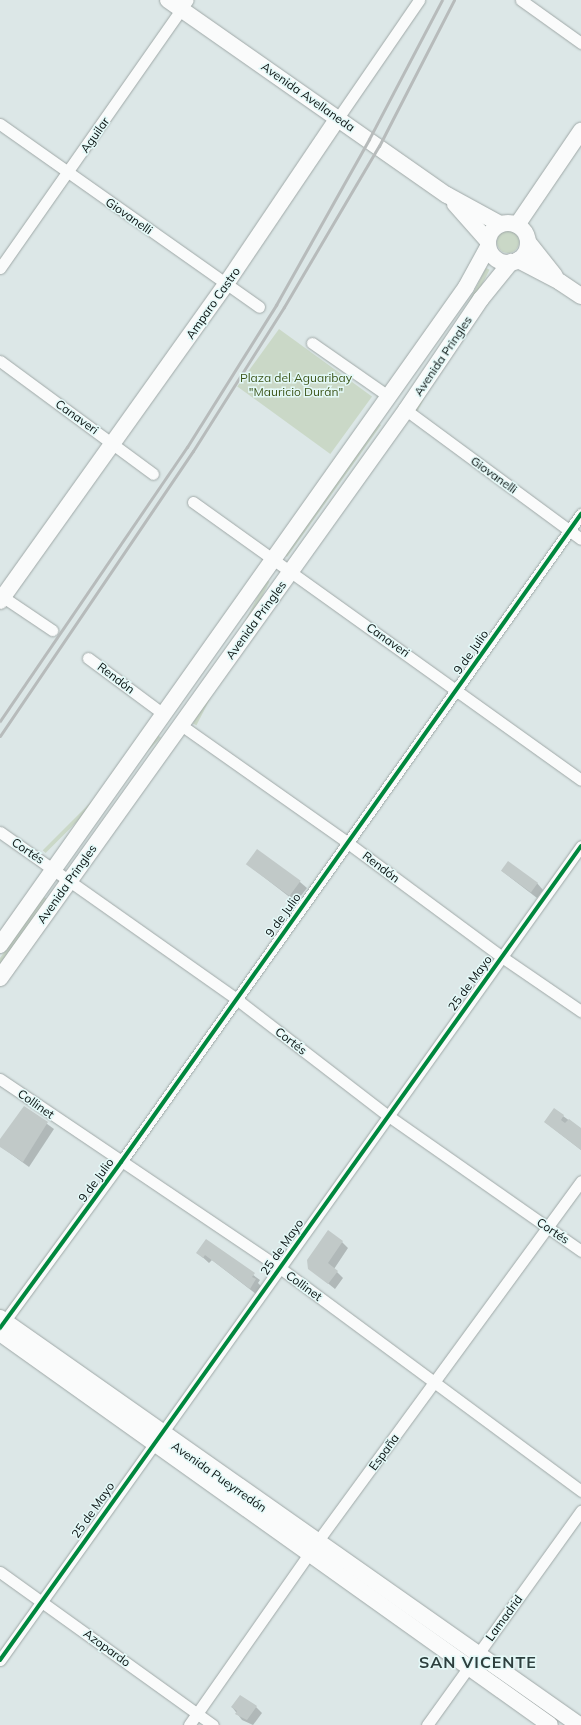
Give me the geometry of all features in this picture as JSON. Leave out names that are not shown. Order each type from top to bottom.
[{"type":"main road","name":"Avenida Avellaneda","points":[[168,0],[185,5],[338,118],[447,195],[500,224]]},
{"type":"main road","name":"Amparo Castro","points":[[1,597],[113,444],[226,284],[338,118]]},
{"type":"main road","points":[[517,225],[581,131]]},
{"type":"main road","name":"Avenida Avellaneda","points":[[447,195],[488,244]]},
{"type":"main road","points":[[560,282],[528,242],[523,229],[517,225],[500,224],[494,228],[488,244],[499,261],[515,261],[560,282],[581,296]]},
{"type":"main road","points":[[515,261],[527,249],[528,242]]},
{"type":"main road","name":"Avenida Pringles","points":[[0,946],[162,713],[466,287],[488,244]]},
{"type":"main road","name":"Avenida Pringles","points":[[0,978],[406,410],[481,299],[515,261]]},
{"type":"main road","name":"Avenida Pueyrredón","points":[[1,1325],[314,1548],[469,1667],[550,1725]]},
{"type":"main road","name":"Avenida Pueyrredón","points":[[314,1548],[478,1654],[579,1725]]},
{"type":"street","name":"Amparo Castro","points":[[338,118],[419,0]]},
{"type":"street","points":[[521,0],[581,43]]},
{"type":"street","name":"Aguilar","points":[[0,268],[68,174],[185,5]]},
{"type":"street","name":"Giovanelli","points":[[0,124],[68,174],[260,308]]},
{"type":"street","points":[[312,343],[388,396]]},
{"type":"street","name":"Canaveri","points":[[0,361],[153,474]]},
{"type":"street","name":"Giovanelli","points":[[406,410],[581,539]]},
{"type":"street","name":"Canaveri","points":[[193,502],[457,689],[581,780]]},
{"type":"street","name":"9 de Julio","points":[[1,1325],[121,1162],[235,998],[348,843],[581,514]]},
{"type":"street","points":[[1,597],[52,630]]},
{"type":"street","name":"Rendón","points":[[88,658],[162,713]]},
{"type":"street","name":"Rendón","points":[[181,725],[348,843],[502,957],[581,1011]]},
{"type":"street","name":"Cortés","points":[[0,832],[235,998],[387,1116],[581,1251]]},
{"type":"street","name":"25 de Mayo","points":[[0,1660],[157,1437],[280,1268],[581,846]]},
{"type":"street","name":"Collinet","points":[[0,1079],[280,1268],[581,1491]]},
{"type":"street","name":"España","points":[[189,1725],[314,1548],[546,1227],[581,1181]]},
{"type":"street","name":"Lamadrid","points":[[427,1725],[581,1511]]},
{"type":"street","name":"Azopardo","points":[[0,1572],[213,1725]]},
{"type":"green space","points":[[504,231],[512,231],[519,238],[519,246],[512,253],[504,253],[497,246],[497,238]]},
{"type":"green space","points":[[486,268],[490,270],[416,413],[413,411]]},
{"type":"green space","name":"Plaza del Aguaribay \"Mauricio Durán\"","points":[[279,329],[372,397],[330,454],[237,386]]},
{"type":"green space","points":[[378,423],[381,425],[287,557],[284,554]]},
{"type":"green space","points":[[266,580],[270,582],[196,725],[193,723]]},
{"type":"green space","points":[[158,735],[161,738],[46,853],[43,850]]},
{"type":"green space","points":[[44,897],[47,899],[0,965],[0,958]]},
{"type":"building","points":[[257,849],[301,881],[290,896],[246,864]]},
{"type":"building","points":[[508,861],[538,883],[531,892],[501,871]]},
{"type":"building","points":[[24,1106],[48,1122],[23,1162],[0,1147],[0,1139]]},
{"type":"building","points":[[554,1108],[564,1115],[561,1120],[565,1123],[569,1119],[581,1128],[581,1150],[544,1122]]},
{"type":"building","points":[[328,1230],[343,1241],[328,1263],[338,1271],[328,1284],[308,1269],[307,1260]]},
{"type":"building","points":[[206,1239],[255,1273],[252,1277],[256,1279],[250,1289],[205,1255],[203,1258],[196,1253]]},
{"type":"building","points":[[240,1695],[257,1706],[247,1720],[235,1714],[237,1711],[231,1707]]},
{"type":"railway","points":[[0,721],[187,447],[276,305],[369,139],[442,0]]},
{"type":"railway","points":[[0,736],[193,451],[284,307],[379,146],[454,0]]},
{"type":"cycle path","points":[[0,1328],[121,1162],[581,514]]},
{"type":"cycle path","points":[[0,1660],[581,846]]},
{"type":"district","name":"SAN VICENTE","points":[[478,1662]]}]
